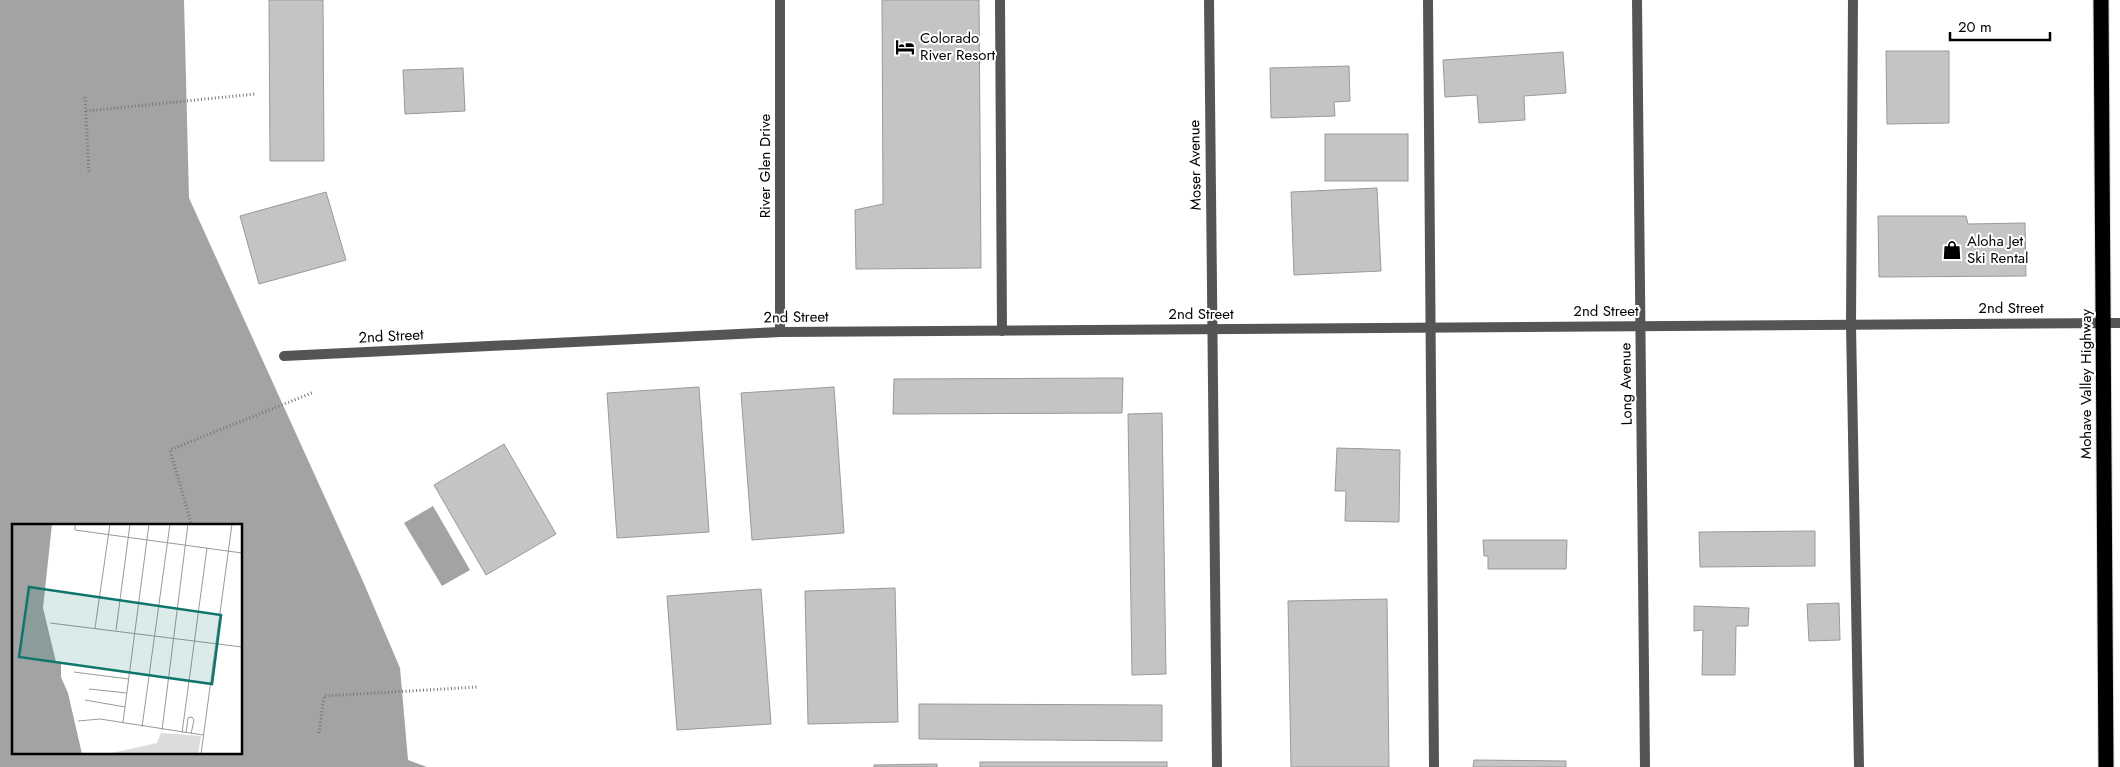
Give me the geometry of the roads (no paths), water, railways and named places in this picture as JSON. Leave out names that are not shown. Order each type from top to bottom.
[{"type":"highway","name":"Mohave Valley Highway","points":[[2101,0],[2106,767]]},
{"type":"street","name":"River Glen Drive","points":[[780,0],[780,332]]},
{"type":"street","points":[[1000,0],[1002,330]]},
{"type":"street","name":"Moser Avenue","points":[[1209,0],[1217,767]]},
{"type":"street","points":[[1428,0],[1434,767]]},
{"type":"street","name":"Long Avenue","points":[[1637,0],[1645,767]]},
{"type":"street","points":[[1853,0],[1851,324],[1858,767]]},
{"type":"street","name":"2nd Street","points":[[284,356],[780,332],[2120,323]]},
{"type":"place","name":"Colorado River Resort","points":[[905,47]]},
{"type":"place","name":"Aloha Jet Ski Rental","points":[[1952,250]]}]
